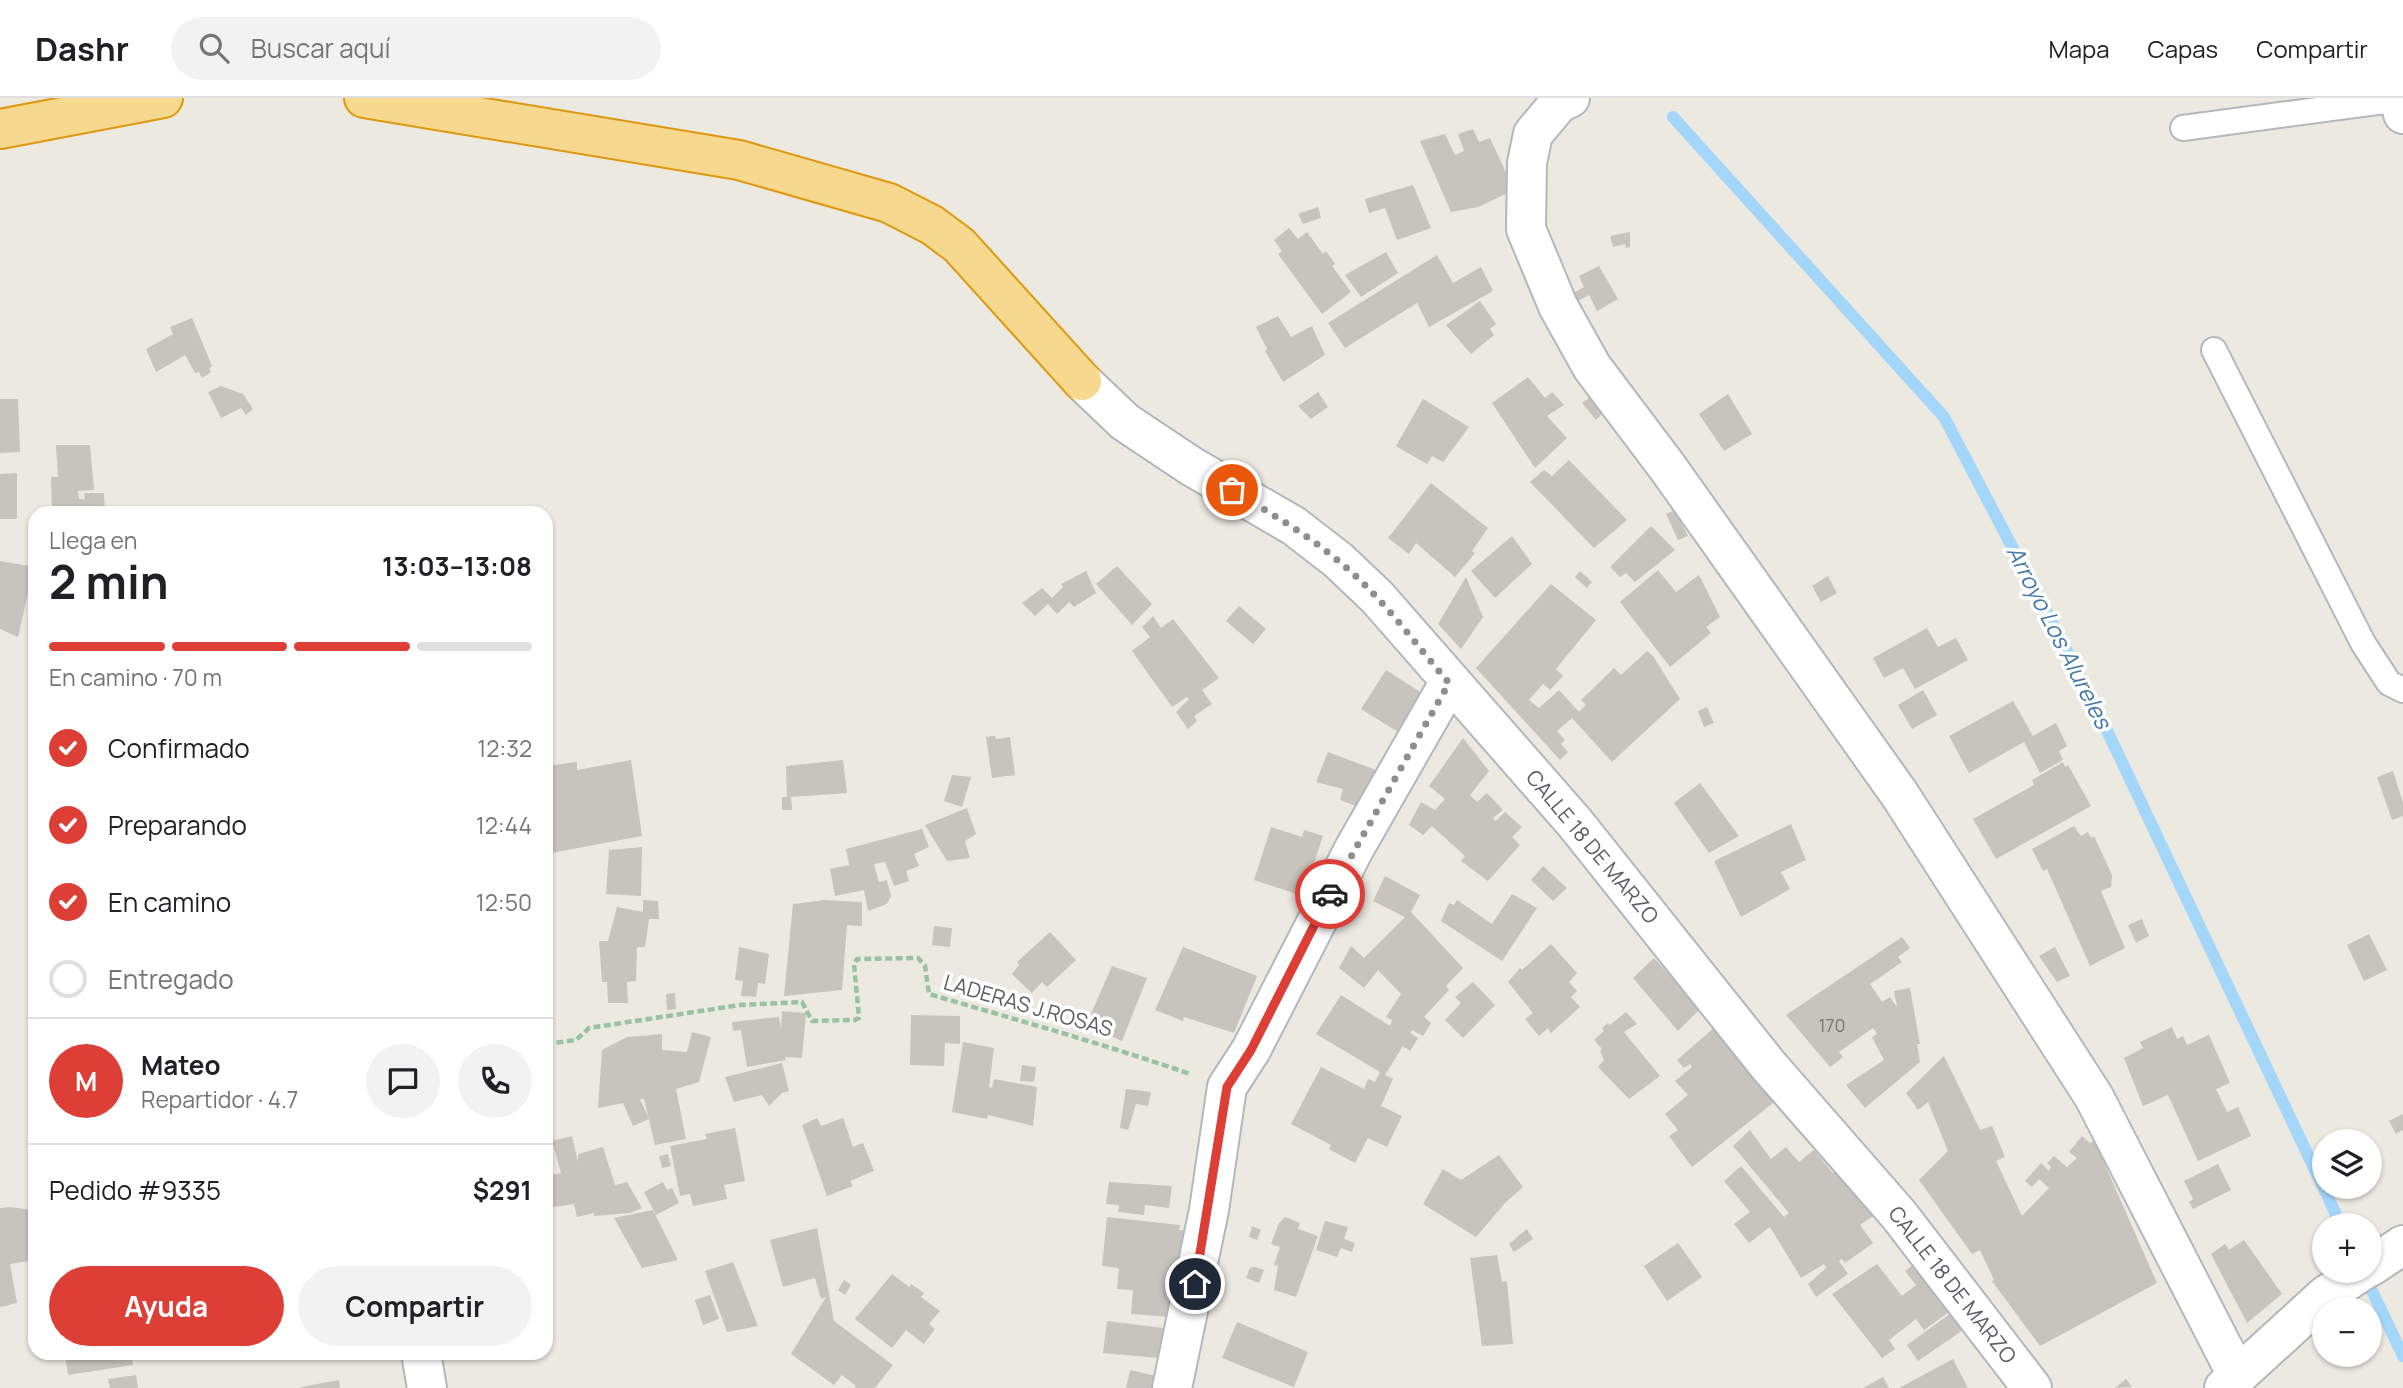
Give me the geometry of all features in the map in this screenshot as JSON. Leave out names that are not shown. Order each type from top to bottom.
[{"type":"highway","points":[[0,129],[163,98]]},
{"type":"highway","points":[[363,98],[738,160],[889,204],[932,225],[959,244],[1082,381]]},
{"type":"street","points":[[1570,98],[1559,103],[1534,134],[1527,163],[1526,229],[1558,306],[1592,367],[1668,468],[1900,795],[2094,1097],[2231,1382],[2326,1295],[2344,1283]]},
{"type":"street","name":"CALLE 18 DE MARZO","points":[[1082,381],[1125,422],[1191,467],[1294,526],[1338,560],[1377,597],[1449,683],[1575,823],[1768,1065],[1899,1214],[2032,1388]]},
{"type":"street","points":[[1172,1388],[1209,1210],[1227,1087],[1251,1050],[1354,849],[1449,683]]},
{"type":"street","points":[[422,1360],[427,1388]]},
{"type":"lane","points":[[2183,128],[2401,104]]},
{"type":"lane","points":[[2214,350],[2363,643],[2389,683],[2403,690]]},
{"type":"path","name":"LADERAS J.ROSAS","points":[[553,1043],[576,1040],[589,1027],[740,1005],[802,1002],[812,1021],[855,1020],[859,1018],[854,964],[856,959],[918,958],[925,966],[929,994],[1013,1021],[1079,1036],[1227,1087]]},
{"type":"building","points":[[1473,129],[1479,142],[1490,138],[1514,190],[1478,207],[1451,212],[1420,141],[1445,134],[1455,155],[1464,151],[1458,134]]},
{"type":"building","points":[[1413,185],[1431,228],[1397,240],[1385,208],[1369,213],[1365,199]]},
{"type":"building","points":[[1318,207],[1321,218],[1303,224],[1298,214]]},
{"type":"building","points":[[1289,228],[1298,239],[1307,232],[1323,254],[1326,251],[1335,264],[1332,266],[1351,292],[1322,314],[1278,254],[1282,251],[1274,240]]},
{"type":"building","points":[[1630,232],[1630,247],[1626,248],[1625,244],[1613,247],[1610,236]]},
{"type":"building","points":[[1386,252],[1398,273],[1361,297],[1345,275]]},
{"type":"building","points":[[1437,255],[1453,283],[1481,267],[1493,291],[1429,327],[1417,303],[1345,348],[1328,323]]},
{"type":"building","points":[[1599,266],[1618,299],[1597,311],[1589,295],[1576,302],[1572,294],[1584,287],[1579,276]]},
{"type":"building","points":[[1480,301],[1496,324],[1490,329],[1494,335],[1471,354],[1446,325]]},
{"type":"building","points":[[1278,316],[1291,337],[1312,326],[1325,355],[1283,382],[1265,351],[1267,349],[1256,327]]},
{"type":"building","points":[[192,318],[212,366],[209,368],[211,372],[202,378],[199,372],[195,373],[185,355],[156,372],[146,349],[173,334],[170,327]]},
{"type":"building","points":[[1528,377],[1545,398],[1552,392],[1564,405],[1547,416],[1567,438],[1535,468],[1492,403]]},
{"type":"building","points":[[221,386],[243,394],[253,409],[246,415],[241,408],[221,418],[208,392]]},
{"type":"building","points":[[1318,392],[1328,407],[1311,419],[1298,406]]},
{"type":"building","points":[[1728,394],[1752,434],[1724,451],[1699,414]]},
{"type":"building","points":[[1592,396],[1605,411],[1596,420],[1582,403]]},
{"type":"building","points":[[0,399],[18,399],[20,452],[0,453]]},
{"type":"building","points":[[1423,399],[1469,427],[1443,462],[1432,456],[1427,464],[1396,446]]},
{"type":"building","points":[[56,445],[90,445],[94,490],[78,491],[79,499],[85,499],[84,493],[104,493],[105,506],[52,506],[51,477],[58,477]]},
{"type":"building","points":[[1569,460],[1627,520],[1594,548],[1530,482],[1544,470],[1552,476]]},
{"type":"building","points":[[17,473],[17,519],[0,519],[0,474]]},
{"type":"building","points":[[1431,483],[1488,528],[1472,551],[1475,553],[1455,577],[1416,543],[1409,554],[1388,538]]},
{"type":"building","points":[[1675,510],[1688,536],[1678,540],[1666,514]]},
{"type":"building","points":[[1651,526],[1675,550],[1635,582],[1626,573],[1620,577],[1610,567]]},
{"type":"building","points":[[1512,536],[1532,564],[1495,598],[1471,571]]},
{"type":"building","points":[[0,561],[28,566],[28,593],[18,637],[0,629]]},
{"type":"building","points":[[1117,566],[1152,604],[1132,625],[1096,584]]},
{"type":"building","points":[[1658,570],[1676,592],[1699,575],[1720,617],[1706,627],[1711,633],[1670,667],[1620,602]]},
{"type":"building","points":[[1086,571],[1096,593],[1074,607],[1069,602],[1057,614],[1048,604],[1035,616],[1022,603],[1042,588],[1052,598],[1063,587],[1061,584]]},
{"type":"building","points":[[1580,571],[1592,582],[1587,588],[1575,577]]},
{"type":"building","points":[[1828,576],[1837,593],[1821,602],[1812,586]]},
{"type":"building","points":[[1466,577],[1483,617],[1461,649],[1438,624]]},
{"type":"building","points":[[1551,584],[1596,620],[1556,669],[1563,676],[1550,690],[1543,684],[1529,700],[1539,708],[1559,690],[1579,712],[1586,705],[1581,700],[1614,668],[1621,675],[1647,651],[1653,656],[1680,699],[1612,762],[1572,718],[1557,731],[1565,740],[1561,744],[1568,752],[1560,760],[1476,668]]},
{"type":"building","points":[[1239,606],[1266,629],[1253,644],[1226,621]]},
{"type":"building","points":[[1153,616],[1161,628],[1173,619],[1219,678],[1202,690],[1212,704],[1194,716],[1197,721],[1188,729],[1176,712],[1189,699],[1187,697],[1172,707],[1132,651],[1150,637],[1142,627]]},
{"type":"building","points":[[1927,628],[1938,647],[1956,638],[1968,660],[1915,689],[1903,668],[1884,678],[1873,658]]},
{"type":"building","points":[[1386,670],[1422,693],[1398,732],[1361,709]]},
{"type":"building","points":[[1923,690],[1937,715],[1912,729],[1898,705]]},
{"type":"building","points":[[2013,701],[2033,736],[2056,723],[2067,746],[2059,751],[2063,760],[2040,773],[2024,742],[1969,773],[1949,736]]},
{"type":"building","points":[[1707,707],[1714,723],[1704,727],[1698,711]]},
{"type":"building","points":[[995,736],[996,739],[1010,737],[1015,775],[992,778],[986,737]]},
{"type":"building","points":[[1463,738],[1489,771],[1470,795],[1477,802],[1487,793],[1503,810],[1493,818],[1496,821],[1505,812],[1522,827],[1512,837],[1520,845],[1488,881],[1461,861],[1465,856],[1432,826],[1423,835],[1409,825],[1421,802],[1435,810],[1445,799],[1429,786]]},
{"type":"building","points":[[1328,752],[1376,770],[1356,806],[1340,800],[1343,789],[1316,782]]},
{"type":"building","points":[[631,760],[642,836],[553,853],[553,765],[577,762],[577,770]]},
{"type":"building","points":[[843,760],[847,793],[791,797],[792,810],[782,810],[782,797],[787,797],[786,766]]},
{"type":"building","points":[[2063,762],[2065,767],[2068,765],[2091,806],[1996,859],[1973,819],[2034,785],[2032,780]]},
{"type":"building","points":[[2393,771],[2403,803],[2403,816],[2392,820],[2377,777]]},
{"type":"building","points":[[952,775],[971,777],[962,807],[944,801]]},
{"type":"building","points":[[1700,783],[1739,836],[1709,853],[1674,803]]},
{"type":"building","points":[[967,808],[976,834],[965,841],[970,858],[947,861],[925,825]]},
{"type":"building","points":[[1791,824],[1806,860],[1781,872],[1790,889],[1741,917],[1714,861]]},
{"type":"building","points":[[2074,826],[2081,836],[2088,832],[2091,838],[2094,836],[2112,875],[2111,887],[2101,891],[2125,948],[2090,966],[2047,869],[2043,871],[2032,849]]},
{"type":"building","points":[[1271,827],[1302,837],[1304,830],[1323,836],[1303,896],[1254,880]]},
{"type":"building","points":[[922,829],[929,847],[914,854],[919,866],[906,871],[909,881],[894,886],[885,862],[874,864],[879,882],[887,880],[891,896],[887,904],[868,911],[864,890],[835,896],[830,869],[849,865],[846,849]]},
{"type":"building","points":[[642,847],[641,896],[606,894],[609,850]]},
{"type":"building","points":[[1543,866],[1567,888],[1553,901],[1531,880]]},
{"type":"building","points":[[1385,876],[1420,895],[1411,912],[1463,968],[1446,986],[1449,990],[1424,1017],[1431,1023],[1423,1036],[1412,1030],[1410,1033],[1418,1038],[1410,1051],[1403,1046],[1385,1075],[1393,1079],[1381,1106],[1402,1116],[1387,1147],[1368,1138],[1355,1163],[1329,1149],[1331,1145],[1291,1124],[1321,1067],[1364,1089],[1368,1079],[1375,1082],[1380,1072],[1316,1034],[1341,995],[1390,1026],[1392,1020],[1386,1017],[1401,994],[1378,970],[1364,988],[1339,968],[1351,946],[1364,958],[1405,917],[1373,901]]},
{"type":"building","points":[[1512,894],[1537,908],[1502,961],[1441,921],[1449,903],[1454,905],[1457,900],[1492,924]]},
{"type":"building","points":[[643,900],[658,901],[659,919],[649,919],[645,947],[637,947],[636,981],[627,982],[628,1003],[608,1003],[607,982],[602,982],[599,941],[608,941],[617,907],[643,912]]},
{"type":"building","points":[[825,900],[862,902],[862,926],[847,925],[842,990],[784,996],[793,904]]},
{"type":"building","points":[[2142,919],[2149,936],[2136,943],[2128,925]]},
{"type":"building","points":[[934,926],[952,928],[950,947],[932,945]]},
{"type":"building","points":[[1050,932],[1076,960],[1047,987],[1042,982],[1032,993],[1012,974],[1019,965],[1017,962]]},
{"type":"building","points":[[2369,934],[2387,970],[2364,981],[2347,945]]},
{"type":"building","points":[[1902,937],[1910,948],[1898,957],[1902,962],[1870,984],[1882,1002],[1890,997],[1897,1007],[1894,991],[1910,988],[1920,1044],[1917,1044],[1920,1062],[1865,1108],[1846,1085],[1884,1060],[1872,1037],[1877,1034],[1873,1028],[1839,1052],[1843,1057],[1830,1067],[1786,1015]]},
{"type":"building","points":[[1551,944],[1577,973],[1569,982],[1577,991],[1571,997],[1580,1007],[1551,1033],[1548,1028],[1539,1036],[1525,1019],[1533,1013],[1508,982],[1520,968],[1522,970]]},
{"type":"building","points":[[739,947],[769,954],[765,984],[758,983],[756,997],[741,996],[743,981],[735,980]]},
{"type":"building","points":[[1183,947],[1257,976],[1234,1033],[1184,1017],[1183,1021],[1155,1010]]},
{"type":"building","points":[[2055,947],[2070,976],[2057,982],[2039,956]]},
{"type":"building","points":[[1654,958],[1700,1009],[1678,1031],[1633,978]]},
{"type":"building","points":[[1112,966],[1147,978],[1122,1041],[1086,1025]]},
{"type":"building","points":[[1473,982],[1495,1005],[1463,1038],[1445,1020],[1461,1003],[1455,997]]},
{"type":"building","points":[[675,993],[676,1009],[667,1010],[666,994]]},
{"type":"building","points":[[782,1011],[806,1013],[802,1058],[785,1057],[786,1060],[747,1067],[741,1030],[733,1031],[732,1022],[779,1017],[781,1030]]},
{"type":"building","points":[[1626,1012],[1637,1024],[1624,1032],[1660,1076],[1629,1099],[1598,1067],[1604,1060],[1600,1051],[1602,1049],[1594,1040],[1604,1031],[1602,1028]]},
{"type":"building","points":[[911,1015],[960,1016],[960,1044],[945,1043],[944,1066],[910,1065]]},
{"type":"building","points":[[1715,1027],[1778,1099],[1692,1167],[1669,1136],[1678,1130],[1665,1114],[1688,1095],[1675,1081],[1692,1067],[1690,1064],[1684,1068],[1677,1060]]},
{"type":"building","points":[[2172,1027],[2177,1039],[2183,1036],[2187,1045],[2209,1035],[2230,1083],[2216,1089],[2227,1112],[2238,1107],[2251,1136],[2198,1161],[2168,1095],[2143,1106],[2124,1058],[2143,1048],[2140,1042]]},
{"type":"building","points":[[692,1032],[711,1037],[699,1082],[676,1089],[686,1139],[655,1145],[649,1119],[633,1126],[623,1103],[598,1108],[602,1050],[627,1037],[662,1034],[662,1050],[687,1052]],"holes":[[[640,1099],[644,1099],[649,1118]]]},
{"type":"building","points":[[963,1042],[994,1048],[989,1087],[992,1088],[994,1079],[1037,1087],[1033,1126],[988,1115],[987,1119],[952,1112]]},
{"type":"building","points":[[1944,1056],[1980,1130],[1992,1126],[2005,1157],[1996,1161],[2022,1216],[2049,1188],[2039,1179],[2032,1187],[2025,1181],[2041,1163],[2049,1171],[2051,1167],[2047,1163],[2054,1156],[2067,1167],[2077,1158],[2069,1152],[2082,1136],[2090,1143],[2094,1140],[2157,1283],[2040,1346],[1992,1281],[1994,1280],[1980,1250],[1972,1254],[1919,1180],[1948,1151],[1928,1102],[1918,1110],[1906,1093]]},
{"type":"building","points":[[782,1063],[789,1091],[782,1093],[769,1106],[762,1095],[734,1102],[725,1077]]},
{"type":"building","points":[[1022,1065],[1036,1067],[1034,1082],[1020,1081]]},
{"type":"building","points":[[1126,1089],[1151,1092],[1148,1106],[1136,1104],[1128,1130],[1120,1128]]},
{"type":"building","points":[[2403,1114],[2403,1130],[2396,1134],[2389,1121]]},
{"type":"building","points":[[817,1118],[821,1126],[843,1118],[853,1147],[863,1143],[874,1171],[850,1181],[853,1186],[827,1196],[802,1125]]},
{"type":"building","points":[[735,1128],[745,1181],[724,1185],[727,1199],[693,1206],[690,1194],[680,1196],[670,1146],[707,1139],[705,1134]]},
{"type":"building","points":[[1750,1130],[1771,1159],[1786,1147],[1799,1162],[1814,1150],[1833,1173],[1838,1169],[1875,1215],[1860,1225],[1873,1243],[1845,1263],[1842,1259],[1839,1261],[1848,1274],[1816,1297],[1808,1284],[1826,1268],[1824,1264],[1801,1278],[1770,1227],[1749,1243],[1734,1224],[1750,1212],[1724,1181],[1741,1166],[1784,1217],[1789,1213],[1733,1146]]},
{"type":"building","points":[[572,1136],[578,1162],[578,1154],[603,1147],[615,1185],[627,1182],[642,1208],[630,1213],[594,1216],[594,1213],[577,1217],[574,1204],[553,1207],[553,1175],[561,1173],[553,1141]]},
{"type":"building","points":[[668,1154],[671,1166],[662,1168],[659,1156]]},
{"type":"building","points":[[1499,1155],[1523,1187],[1506,1202],[1476,1237],[1423,1204],[1443,1169],[1461,1180]]},
{"type":"building","points":[[2218,1164],[2231,1190],[2193,1209],[2189,1202],[2193,1199],[2184,1181]]},
{"type":"building","points":[[663,1182],[667,1190],[672,1188],[679,1203],[656,1215],[644,1192]]},
{"type":"building","points":[[1109,1182],[1172,1186],[1169,1208],[1145,1205],[1144,1215],[1118,1212],[1119,1205],[1106,1204]]},
{"type":"building","points":[[0,1208],[28,1210],[28,1261],[10,1264],[17,1303],[0,1307]]},
{"type":"building","points":[[653,1210],[678,1260],[642,1268],[614,1218]]},
{"type":"building","points":[[1107,1217],[1180,1225],[1179,1230],[1187,1231],[1172,1317],[1131,1314],[1133,1290],[1117,1289],[1119,1268],[1102,1266]]},
{"type":"building","points":[[1285,1217],[1300,1223],[1298,1229],[1318,1236],[1296,1297],[1274,1290],[1278,1266],[1274,1265],[1280,1247],[1271,1244],[1279,1223]]},
{"type":"building","points":[[1325,1221],[1348,1227],[1344,1239],[1355,1243],[1352,1252],[1341,1248],[1337,1257],[1316,1250]]},
{"type":"building","points":[[1252,1226],[1261,1230],[1257,1240],[1249,1237]]},
{"type":"building","points":[[817,1228],[834,1321],[893,1365],[875,1388],[854,1388],[856,1386],[842,1375],[834,1385],[791,1354],[826,1297],[821,1299],[815,1278],[783,1287],[770,1240]]},
{"type":"building","points":[[1527,1229],[1533,1239],[1514,1252],[1509,1244]]},
{"type":"building","points":[[2244,1240],[2282,1294],[2247,1323],[2211,1254],[2225,1244],[2229,1250]]},
{"type":"building","points":[[1678,1243],[1702,1277],[1667,1301],[1644,1266]]},
{"type":"building","points":[[1497,1255],[1502,1282],[1507,1281],[1513,1344],[1482,1346],[1470,1258]]},
{"type":"building","points":[[733,1262],[758,1326],[727,1332],[705,1271]]},
{"type":"building","points":[[1877,1264],[1902,1296],[1916,1285],[1905,1271],[1914,1264],[1949,1312],[1924,1330],[1916,1319],[1889,1340],[1895,1349],[1882,1358],[1832,1294]]},
{"type":"building","points":[[1250,1268],[1264,1270],[1259,1283],[1246,1278]]},
{"type":"building","points":[[892,1274],[909,1287],[911,1284],[924,1293],[921,1297],[940,1311],[929,1324],[935,1329],[924,1344],[906,1330],[892,1348],[855,1319]]},
{"type":"building","points":[[844,1280],[851,1285],[845,1295],[838,1290]]},
{"type":"building","points":[[710,1295],[719,1319],[703,1325],[695,1300]]},
{"type":"building","points":[[1951,1313],[1963,1330],[1918,1361],[1907,1345]]},
{"type":"building","points":[[1107,1321],[1163,1328],[1159,1358],[1103,1353]]},
{"type":"building","points":[[1237,1322],[1308,1352],[1294,1387],[1222,1358]]},
{"type":"building","points":[[1953,1359],[1968,1388],[1899,1388]]},
{"type":"building","points":[[66,1360],[132,1360],[133,1365],[68,1375]]},
{"type":"building","points":[[1130,1370],[1160,1377],[1157,1388],[1126,1388]]},
{"type":"building","points":[[136,1375],[138,1388],[110,1388],[108,1379]]},
{"type":"building","points":[[1883,1377],[1889,1388],[1863,1388]]},
{"type":"building","points":[[2126,1379],[2132,1387],[2115,1388]]},
{"type":"building","points":[[339,1380],[340,1388],[301,1388],[301,1387]]},
{"type":"waterway","name":"Arroyo Los Alureles","points":[[1673,117],[1944,417],[2094,703],[2335,1213]]},
{"type":"waterway","name":"Arroyo Los Alureles","points":[[2368,1283],[2403,1356]]},
{"type":"way so far","points":[[1232,490],[1294,526],[1338,560],[1377,597],[1449,683],[1330,894]]},
{"type":"route","points":[[1195,1284],[1227,1087],[1251,1050],[1330,894]]}]
